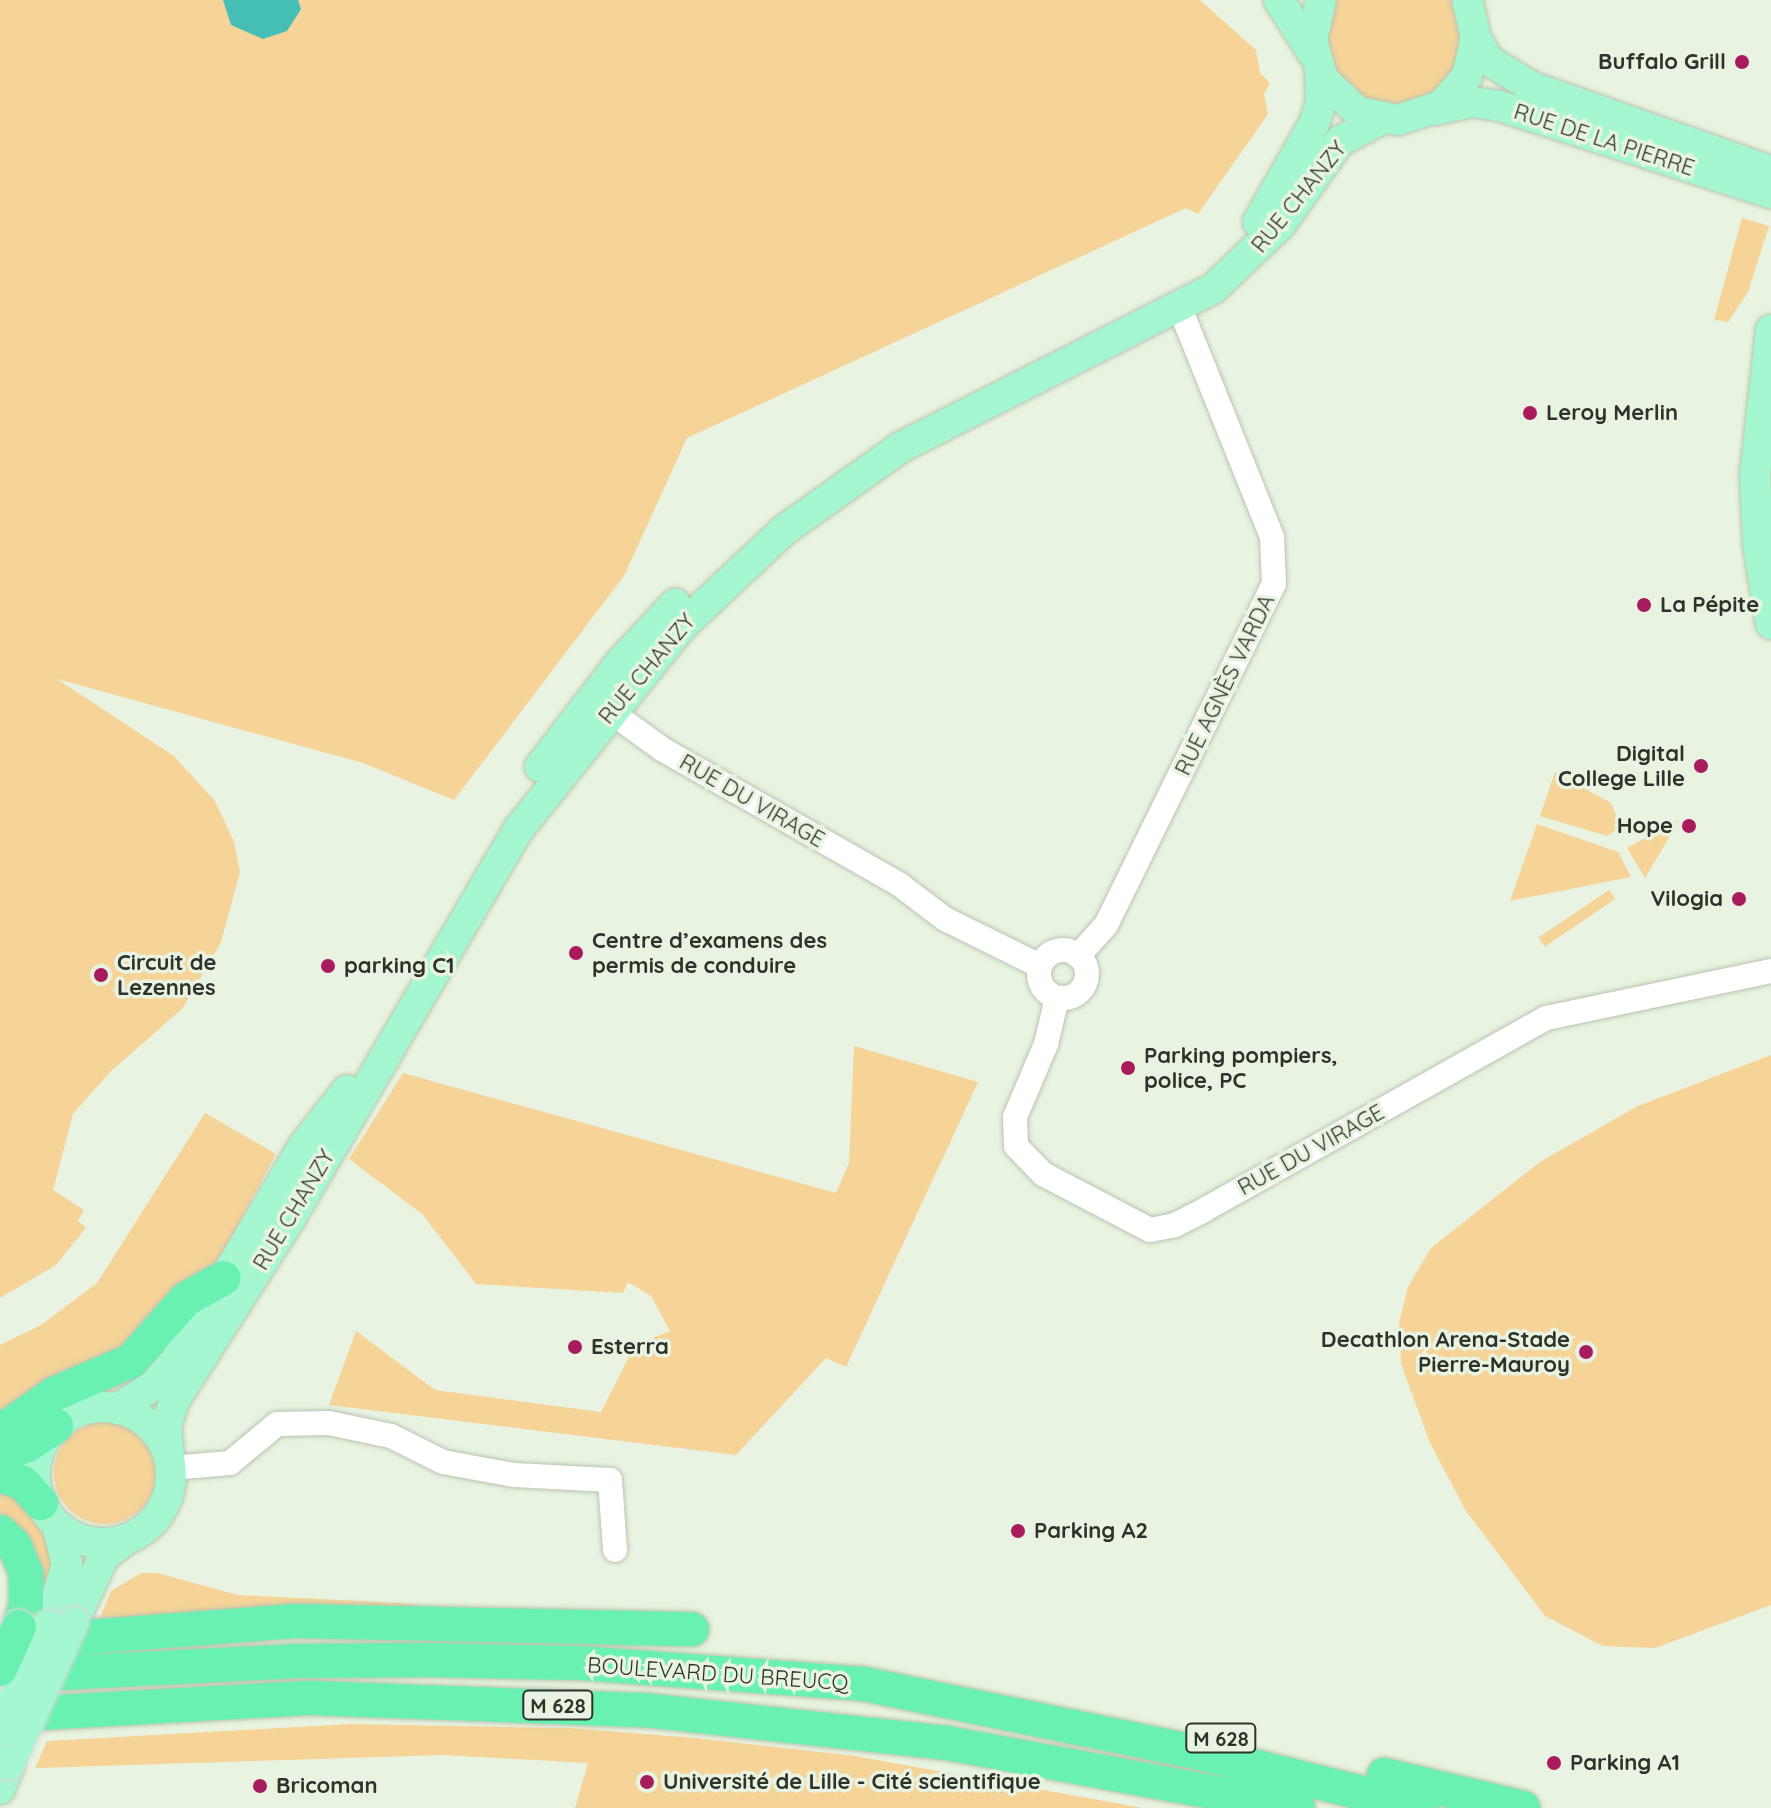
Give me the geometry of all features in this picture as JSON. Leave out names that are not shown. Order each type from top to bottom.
[{"type":"highway","points":[[0,1432],[54,1394],[131,1361],[186,1299],[224,1278]]},
{"type":"highway","points":[[0,1455],[28,1445],[56,1426]]},
{"type":"highway","points":[[0,1475],[23,1483],[49,1514]]},
{"type":"highway","points":[[0,1532],[14,1545],[26,1573],[26,1606],[35,1629]]},
{"type":"highway","points":[[0,1669],[35,1629],[295,1621],[692,1629]]},
{"type":"highway","name":"BOULEVARD DU BREUCQ","points":[[0,1677],[293,1661],[580,1663],[916,1691],[1253,1764],[1422,1808]]},
{"type":"highway","name":"M 628","points":[[916,1691],[988,1694],[1217,1737],[1523,1808]]},
{"type":"highway","name":"BOULEVARD DU BREUCQ","points":[[8,1720],[312,1698],[553,1705],[767,1720],[1090,1767],[1298,1808]]},
{"type":"highway","name":"M 628","points":[[1090,1767],[1229,1808]]},
{"type":"main road","points":[[1279,0],[1317,64],[1345,103],[1382,119]]},
{"type":"main road","name":"RUE CHANZY","points":[[117,1409],[169,1370],[305,1144],[345,1094],[514,807],[602,705],[711,568],[822,480],[942,412],[1165,305],[1219,266],[1258,223],[1307,139],[1321,102],[1312,32],[1321,0]]},
{"type":"main road","points":[[1434,110],[1467,76],[1472,13]]},
{"type":"main road","name":"RUE DE LA PIERRE","points":[[1472,13],[1488,60],[1532,87],[1771,171]]},
{"type":"main road","name":"RUE DE LA PIERRE","points":[[1382,119],[1405,119],[1472,102],[1500,106],[1771,193]]},
{"type":"main road","name":"RUE CHANZY","points":[[170,1463],[166,1426],[174,1401],[291,1217],[518,830],[602,705],[722,584],[840,487],[957,415],[1180,308],[1252,257],[1340,141],[1382,119]]},
{"type":"main road","points":[[1666,133],[1732,150],[1771,151]]},
{"type":"main road","points":[[1771,330],[1755,474],[1758,544],[1771,624]]},
{"type":"main road","points":[[4,1777],[35,1629],[104,1556],[160,1512],[170,1463],[150,1426],[117,1409],[89,1408],[56,1426],[37,1457],[49,1514],[67,1564],[35,1629],[8,1720]]},
{"type":"main road","points":[[49,1514],[89,1542],[125,1540]]},
{"type":"street","name":"RUE AGNÈS VARDA","points":[[1078,956],[1106,925],[1268,603],[1276,575],[1272,537],[1180,308]]},
{"type":"street","name":"RUE DU VIRAGE","points":[[602,705],[662,749],[900,885],[945,919],[1040,966]]},
{"type":"street","points":[[1054,952],[1078,956],[1086,970],[1084,985],[1074,995],[1057,998],[1042,986],[1040,966],[1054,952]]},
{"type":"street","name":"RUE DU VIRAGE","points":[[1057,998],[1046,1044],[1015,1117],[1014,1141],[1036,1170],[1150,1230],[1195,1215],[1546,1018],[1771,971]]},
{"type":"street","points":[[170,1463],[230,1463],[277,1424],[329,1423],[391,1436],[443,1462],[514,1475],[610,1480],[615,1550]]},
{"type":"shaded area","points":[[0,0],[1200,0],[1256,50],[1260,73],[1270,83],[1264,94],[1268,114],[1198,214],[1186,208],[687,438],[624,576],[454,800],[363,763],[57,679],[174,756],[215,801],[234,842],[240,872],[221,942],[183,1008],[110,1072],[73,1114],[53,1190],[84,1210],[78,1221],[86,1228],[56,1265],[0,1298]]},
{"type":"shaded area","points":[[1335,0],[1451,0],[1462,36],[1455,69],[1442,88],[1412,105],[1378,106],[1348,91],[1325,52],[1327,18]]},
{"type":"shaded area","points":[[1742,218],[1769,226],[1748,292],[1728,322],[1714,320]]},
{"type":"shaded area","points":[[1555,772],[1611,803],[1621,827],[1607,836],[1540,816]]},
{"type":"shaded area","points":[[1679,821],[1645,878],[1627,848]]},
{"type":"shaded area","points":[[1537,824],[1618,852],[1631,877],[1510,901]]},
{"type":"shaded area","points":[[1609,890],[1615,899],[1545,947],[1539,938]]},
{"type":"shaded area","points":[[854,1046],[978,1082],[846,1367],[826,1358],[736,1455],[329,1405],[356,1331],[435,1390],[601,1412],[635,1345],[670,1331],[651,1296],[628,1282],[623,1293],[476,1284],[422,1214],[349,1159],[403,1073],[836,1193],[849,1163]]},
{"type":"shaded area","name":"Decathlon Arena-Stade Pierre-Mauroy","points":[[1771,1055],[1771,1605],[1655,1648],[1603,1646],[1545,1616],[1466,1511],[1430,1443],[1401,1364],[1399,1323],[1408,1287],[1431,1248],[1540,1162],[1638,1106]]},
{"type":"shaded area","points":[[205,1113],[276,1154],[213,1272],[148,1337],[0,1425],[0,1345],[41,1325],[97,1283]]},
{"type":"shaded area","points":[[105,1422],[125,1425],[148,1444],[153,1453],[156,1473],[153,1493],[134,1516],[125,1521],[105,1524],[85,1521],[62,1502],[57,1493],[54,1473],[57,1453],[76,1430],[85,1425]]},
{"type":"shaded area","points":[[0,1485],[31,1513],[55,1557],[34,1619],[25,1536],[0,1513]]},
{"type":"shaded area","points":[[141,1573],[157,1573],[238,1595],[400,1603],[421,1606],[421,1613],[96,1627],[111,1591]]},
{"type":"shaded area","points":[[350,1724],[569,1728],[695,1738],[855,1756],[1143,1808],[575,1808],[588,1763],[443,1755],[35,1768],[47,1741]]},
{"type":"water","points":[[223,0],[298,0],[301,9],[287,31],[263,39],[231,25]]},
{"type":"place","name":"Buffalo Grill","points":[[1742,62]]},
{"type":"place","name":"Leroy Merlin","points":[[1530,413]]},
{"type":"place","name":"La Pépite","points":[[1644,605]]},
{"type":"place","name":"Digital College Lille","points":[[1701,766]]},
{"type":"place","name":"Hope","points":[[1689,826]]},
{"type":"place","name":"Vilogia","points":[[1739,899]]},
{"type":"place","name":"Centre d’examens des permis de conduire","points":[[576,953]]},
{"type":"place","name":"parking C1","points":[[328,966]]},
{"type":"place","name":"Circuit de Lezennes","points":[[101,975]]},
{"type":"place","name":"Parking pompiers, police, PC","points":[[1128,1068]]},
{"type":"place","name":"Esterra","points":[[575,1347]]},
{"type":"place","name":"Decathlon Arena-Stade Pierre-Mauroy","points":[[1586,1352]]},
{"type":"place","name":"Parking A2","points":[[1018,1531]]},
{"type":"place","name":"Parking A1","points":[[1554,1763]]},
{"type":"place","name":"Université de Lille ‐ Cité scientifique","points":[[647,1782]]},
{"type":"place","name":"Bricoman","points":[[260,1786]]}]
